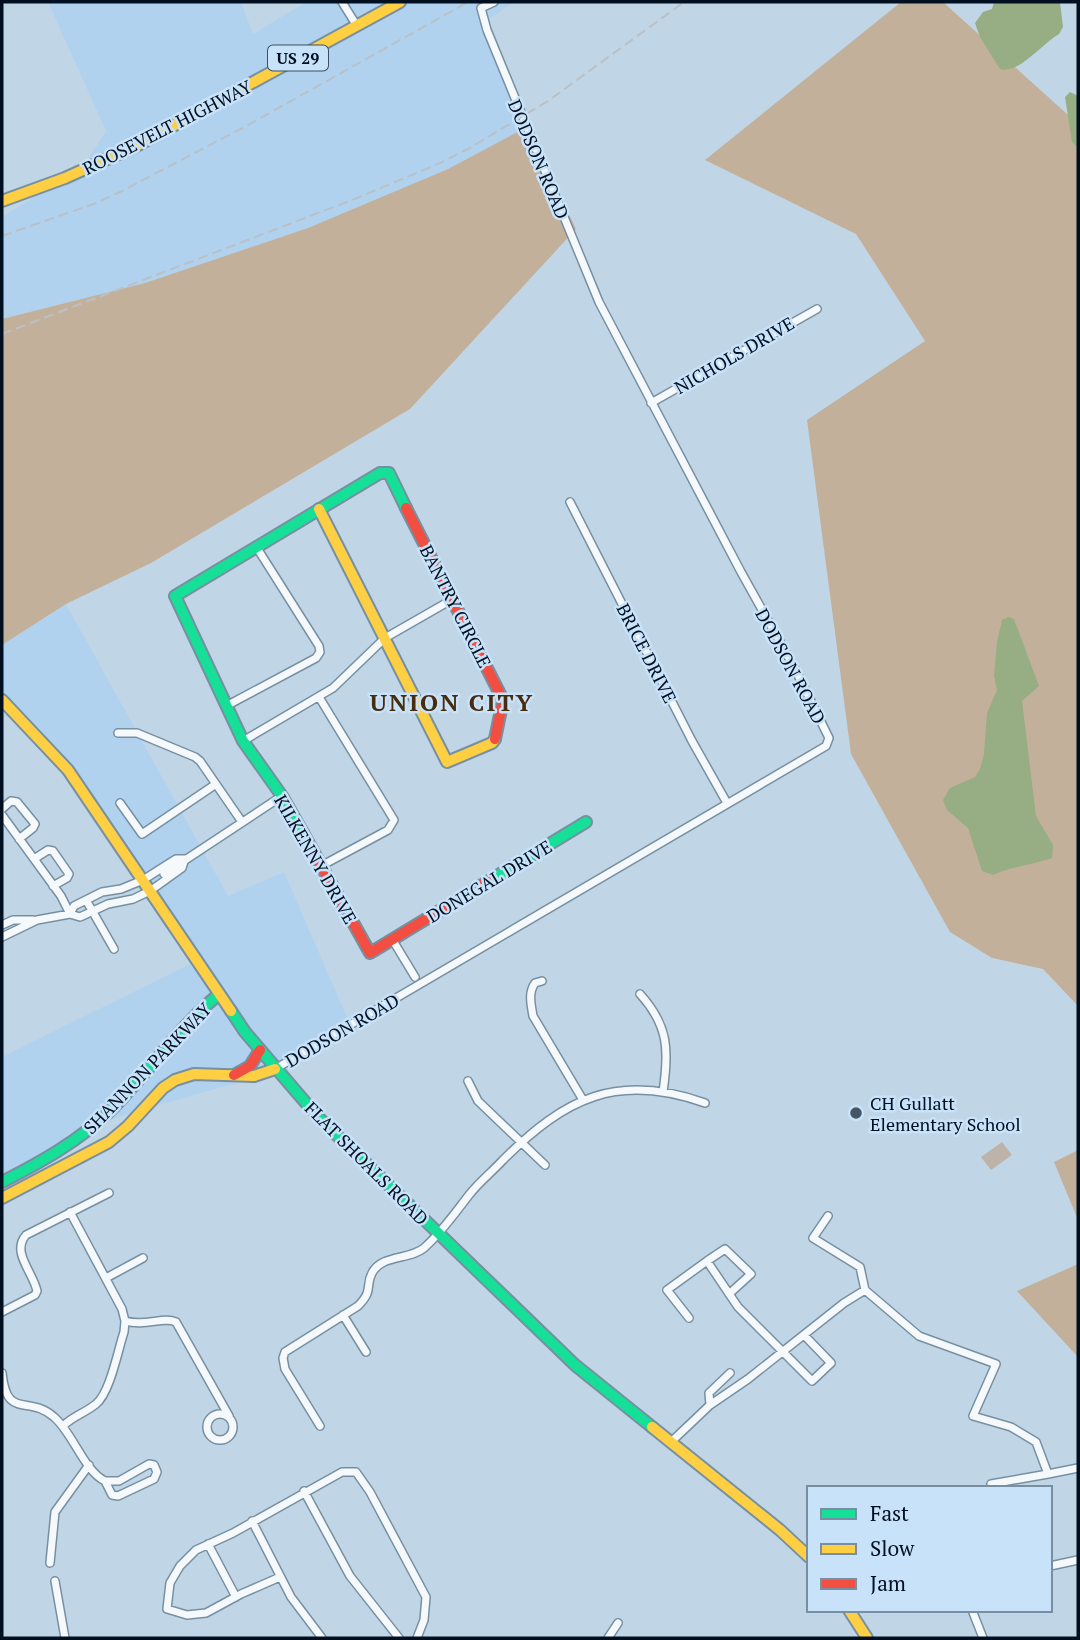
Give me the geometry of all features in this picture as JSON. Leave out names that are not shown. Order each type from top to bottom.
[{"type":"street","points":[[342,2],[357,26]]},
{"type":"street","name":"ROOSEVELT HIGHWAY","points":[[2,201],[65,178],[138,145],[401,2]]},
{"type":"street","name":"DODSON ROAD","points":[[275,1069],[826,746],[829,738],[795,669],[599,302],[487,30],[481,8],[494,2]]},
{"type":"street","name":"NICHOLS DRIVE","points":[[651,402],[817,309]]},
{"type":"street","name":"BANTRY CIRCLE","points":[[380,472],[389,473],[503,700],[496,738],[492,743],[447,762],[319,509],[380,472]]},
{"type":"street","name":"BRICE DRIVE","points":[[570,502],[692,741],[727,803]]},
{"type":"street","points":[[229,705],[316,658],[320,652],[319,646],[257,548],[319,509]]},
{"type":"street","name":"KILKENNY DRIVE","points":[[257,548],[175,597],[229,705],[243,741],[282,796],[370,953],[393,939]]},
{"type":"street","points":[[243,741],[319,697],[346,678],[384,638],[453,599]]},
{"type":"street","points":[[319,697],[394,820],[388,830],[321,866]]},
{"type":"street","name":"FLAT SHOALS ROAD","points":[[2,700],[68,770],[218,995],[275,1069],[318,1117],[575,1365],[780,1530],[807,1555]]},
{"type":"street","points":[[118,733],[137,733],[195,757],[242,822]]},
{"type":"street","points":[[120,803],[142,834],[216,784]]},
{"type":"street","points":[[2,925],[13,920],[37,920],[70,914],[80,917],[108,904],[133,899],[150,891],[176,859],[185,859],[282,796]]},
{"type":"street","points":[[2,810],[11,801],[17,802],[35,824],[19,839]]},
{"type":"street","points":[[2,815],[54,886],[70,914]]},
{"type":"street","name":"DONEGAL DRIVE","points":[[393,939],[586,822]]},
{"type":"street","points":[[34,859],[48,850],[53,851],[69,874],[54,886]]},
{"type":"street","points":[[70,914],[74,906],[103,892],[121,889],[164,874]]},
{"type":"street","points":[[86,900],[114,949]]},
{"type":"street","points":[[2,937],[37,920]]},
{"type":"street","points":[[393,939],[415,977]]},
{"type":"street","points":[[542,981],[535,983],[532,988],[530,1003],[533,1016],[583,1100]]},
{"type":"street","points":[[640,994],[656,1014],[665,1038],[667,1062],[663,1091]]},
{"type":"street","name":"SHANNON PARKWAY","points":[[2,1182],[74,1142],[95,1125],[115,1106],[190,1016],[218,995]]},
{"type":"street","points":[[231,1076],[251,1066],[258,1058],[260,1050]]},
{"type":"street","name":"SHANNON PARKWAY","points":[[2,1198],[109,1142],[128,1126],[163,1088],[175,1080],[194,1074],[254,1076],[275,1069]]},
{"type":"street","points":[[468,1081],[478,1101],[545,1165]]},
{"type":"street","points":[[320,1426],[285,1369],[283,1358],[290,1347],[366,1298],[371,1273],[378,1266],[421,1250],[521,1142],[550,1118],[583,1100],[620,1091],[663,1091],[705,1103]]},
{"type":"street","points":[[2,1312],[35,1295],[37,1291],[20,1251],[21,1241],[26,1235],[109,1193]]},
{"type":"street","points":[[63,1426],[73,1416],[95,1405],[104,1396],[125,1321],[106,1278],[70,1212]]},
{"type":"street","points":[[828,1216],[813,1238],[860,1267],[865,1290],[919,1336],[996,1364],[973,1416],[1012,1427],[1037,1442],[1048,1474]]},
{"type":"street","points":[[690,1318],[667,1290],[726,1249],[751,1275],[729,1294]]},
{"type":"street","points":[[106,1278],[144,1258]]},
{"type":"street","points":[[707,1261],[738,1307],[813,1381],[831,1363],[804,1335]]},
{"type":"street","points":[[671,1442],[710,1405],[865,1290]]},
{"type":"street","points":[[343,1315],[366,1352]]},
{"type":"street","points":[[125,1321],[142,1324],[167,1319],[176,1322],[229,1416]]},
{"type":"street","points":[[2,1373],[3,1389],[12,1402],[46,1411],[63,1426],[94,1474],[105,1481],[112,1494],[118,1496],[154,1479],[157,1472],[154,1465],[149,1464],[120,1481],[105,1481]]},
{"type":"street","points":[[710,1405],[709,1393],[730,1373]]},
{"type":"street","points":[[50,1563],[55,1512],[89,1465]]},
{"type":"street","points":[[991,1484],[1078,1468]]},
{"type":"street","points":[[280,1577],[198,1615],[167,1609],[170,1583],[180,1566],[196,1550],[342,1472],[356,1472],[370,1492],[426,1597],[424,1620],[417,1638]]},
{"type":"street","points":[[304,1492],[350,1576],[399,1638]]},
{"type":"street","points":[[253,1521],[291,1597],[322,1638]]},
{"type":"street","points":[[208,1544],[236,1597]]},
{"type":"street","points":[[1052,1566],[1078,1560]]},
{"type":"street","points":[[55,1581],[65,1638]]},
{"type":"street","points":[[850,1612],[867,1638]]},
{"type":"street","points":[[973,1612],[983,1638]]},
{"type":"street","points":[[608,1638],[618,1623]]},
{"type":"shaded area","points":[[48,2],[241,2],[253,34],[306,2],[514,2],[486,21],[527,127],[448,169],[308,228],[145,283],[2,319],[2,217],[83,167],[106,131]]},
{"type":"shaded area","points":[[901,2],[943,2],[1078,124],[1078,1006],[1043,969],[992,958],[950,932],[851,754],[807,420],[925,341],[856,234],[705,160]]},
{"type":"shaded area","points":[[994,2],[1060,2],[1063,27],[1059,34],[1022,63],[1007,70],[1000,69],[980,37],[975,23],[983,12],[992,9]]},
{"type":"shaded area","points":[[1070,92],[1078,96],[1078,148],[1072,142],[1065,97]]},
{"type":"shaded area","points":[[527,127],[576,229],[410,409],[151,563],[66,604],[2,645],[2,319],[145,283],[308,228],[448,169]]},
{"type":"shaded area","points":[[66,604],[228,896],[284,872],[353,1031],[278,1071],[111,1119],[2,1185],[2,1057],[198,960],[69,768],[2,698],[2,645]]},
{"type":"shaded area","points":[[1008,617],[1014,619],[1039,686],[1022,701],[1036,816],[1053,845],[1052,858],[993,875],[982,871],[968,828],[947,810],[943,800],[950,788],[975,777],[980,769],[984,754],[987,713],[997,690],[994,676],[997,642],[1002,620]]},
{"type":"shaded area","points":[[1002,1142],[1012,1155],[991,1170],[981,1157]]},
{"type":"shaded area","points":[[1078,1150],[1078,1220],[1054,1162]]},
{"type":"shaded area","points":[[1078,1264],[1078,1357],[1017,1291]]},
{"type":"railway","points":[[2,236],[96,203],[122,191],[248,125],[468,2]]},
{"type":"railway","points":[[2,334],[352,200],[438,164],[548,101],[684,2]]},
{"type":"traffic: fast","points":[[303,833],[282,796],[243,741],[175,596],[380,473],[389,473],[406,508]]},
{"type":"traffic: fast","points":[[492,879],[586,822]]},
{"type":"traffic: fast","points":[[2,1182],[59,1150],[99,1121],[125,1096],[189,1022],[218,995]]},
{"type":"traffic: fast","points":[[231,1011],[245,1032],[318,1117],[575,1365],[652,1427]]},
{"type":"traffic: slow","points":[[2,201],[65,178],[138,145],[400,2]]},
{"type":"traffic: slow","points":[[319,509],[447,762],[492,743],[495,739]]},
{"type":"traffic: slow","points":[[2,700],[68,770],[231,1011]]},
{"type":"traffic: slow","points":[[2,1198],[109,1142],[128,1126],[163,1088],[175,1080],[194,1074],[254,1076],[275,1069]]},
{"type":"traffic: slow","points":[[652,1427],[780,1530],[807,1555]]},
{"type":"traffic: slow","points":[[850,1612],[867,1638]]},
{"type":"traffic: jam","points":[[406,508],[503,700],[495,739]]},
{"type":"traffic: jam","points":[[303,833],[370,953],[492,879]]},
{"type":"traffic: jam","points":[[234,1075],[250,1066],[260,1050]]},
{"type":"place","name":"CH Gullatt Elementary School","points":[[856,1113]]},
{"type":"district","name":"UNION CITY","points":[[452,702]]}]
